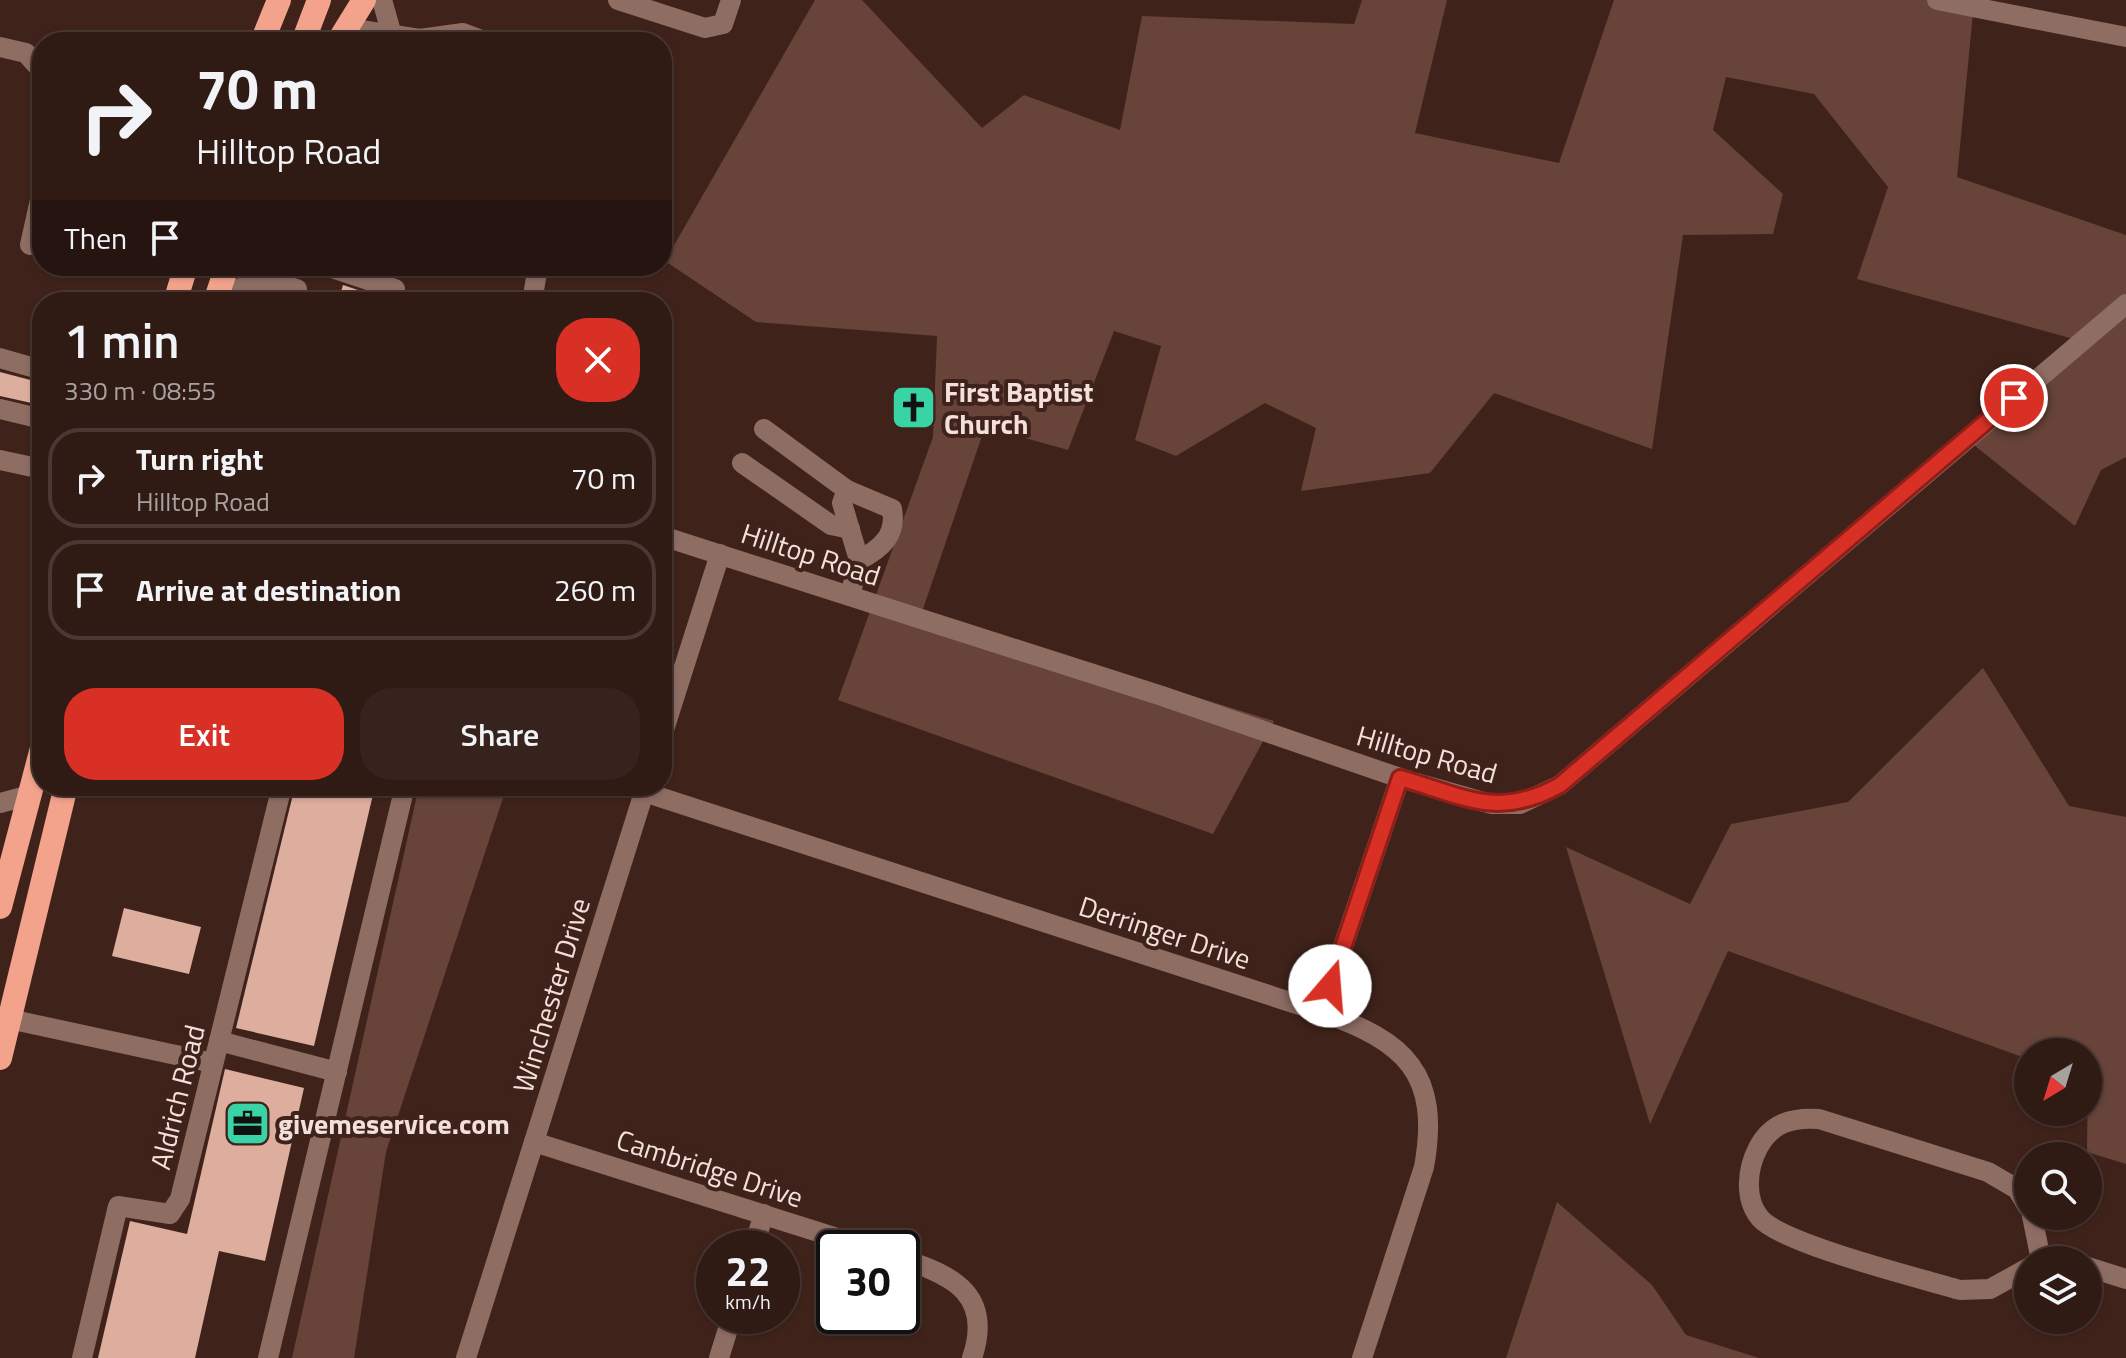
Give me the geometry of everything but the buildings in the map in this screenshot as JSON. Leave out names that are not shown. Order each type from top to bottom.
[{"type":"highway","points":[[266,32],[279,0]]},
{"type":"highway","points":[[307,32],[319,0]]},
{"type":"highway","points":[[344,32],[364,0]]},
{"type":"highway","points":[[0,904],[32,787]]},
{"type":"highway","points":[[0,1058],[64,796]]},
{"type":"street","points":[[382,0],[391,32]]},
{"type":"street","points":[[618,0],[705,28],[723,24],[731,0]]},
{"type":"street","points":[[1937,0],[2126,37]]},
{"type":"street","points":[[0,47],[26,53],[32,60]]},
{"type":"street","points":[[30,245],[32,236]]},
{"type":"street","points":[[232,292],[260,282],[288,286],[277,276]]},
{"type":"street","points":[[348,276],[384,292]]},
{"type":"street","name":"Hilltop Road","points":[[672,539],[1162,696],[1400,778],[1504,805],[1535,799],[1560,785],[2126,304]]},
{"type":"street","points":[[0,358],[32,367]]},
{"type":"street","points":[[0,409],[32,417]]},
{"type":"street","points":[[764,429],[847,490],[892,509],[895,522],[887,540],[876,552],[859,560]]},
{"type":"street","points":[[0,460],[32,467]]},
{"type":"street","points":[[742,463],[831,525],[850,529]]},
{"type":"street","points":[[847,490],[842,503],[859,560],[850,596]]},
{"type":"street","points":[[672,705],[720,554]]},
{"type":"street","points":[[1321,1012],[1400,778]]},
{"type":"street","points":[[0,803],[30,795]]},
{"type":"street","name":"Aldrich Road","points":[[82,1358],[118,1206],[158,1215],[175,1210],[280,796]]},
{"type":"street","points":[[268,1358],[403,796]]},
{"type":"street","name":"Winchester Drive","points":[[466,1358],[643,796]]},
{"type":"street","name":"Derringer Drive","points":[[666,796],[1365,1027],[1399,1051],[1419,1079],[1429,1117],[1424,1167],[1362,1358]]},
{"type":"street","points":[[9,1019],[213,1063]]},
{"type":"street","points":[[219,1041],[337,1072]]},
{"type":"street","points":[[2014,1187],[1988,1172],[1819,1119],[1801,1117],[1776,1126],[1756,1150],[1748,1183],[1750,1200],[1760,1219],[1786,1236],[1960,1290],[1990,1289],[2014,1276]]},
{"type":"street","name":"Cambridge Drive","points":[[534,1142],[816,1231]]},
{"type":"street","points":[[759,1230],[764,1214]]},
{"type":"street","points":[[920,1264],[942,1271],[970,1299],[978,1324],[972,1358]]},
{"type":"street","points":[[2102,1271],[2126,1279]]},
{"type":"street","points":[[719,1358],[726,1334]]},
{"type":"shaded area","points":[[815,0],[862,0],[982,128],[1024,95],[1120,130],[1142,16],[1354,24],[1362,0],[1447,0],[1415,133],[1559,163],[1614,0],[1956,0],[1974,3],[1957,177],[2126,235],[2126,457],[2101,470],[2075,526],[1964,437],[2077,340],[1857,279],[1888,187],[1814,94],[1726,77],[1713,130],[1783,194],[1773,234],[1683,235],[1652,449],[1494,393],[1430,473],[1301,491],[1316,428],[1265,403],[1176,456],[1135,440],[1161,346],[1114,331],[1068,450],[985,427],[922,612],[1274,721],[1213,834],[838,700],[933,437],[937,336],[756,322],[672,266],[672,249]]},
{"type":"shaded area","points":[[1983,668],[2069,806],[2126,817],[2126,1164],[2102,1157],[2102,1142],[2087,1142],[2087,1126],[2102,1126],[2102,1038],[2014,1038],[2014,1054],[1728,951],[1650,1124],[1566,847],[1690,904],[1731,824],[1848,802]]},
{"type":"shaded area","points":[[417,796],[504,796],[386,1152],[354,1358],[292,1358]]},
{"type":"shaded area","points":[[1557,1202],[1652,1285],[1686,1335],[1759,1358],[1506,1358]]},
{"type":"place","name":"First Baptist Church","points":[[913,407]]},
{"type":"place","name":"givemeservice.com","points":[[247,1123]]},
{"type":"route","points":[[1330,986],[1370,858],[1400,778],[1504,805],[1535,799],[1560,785],[2014,398]]}]
